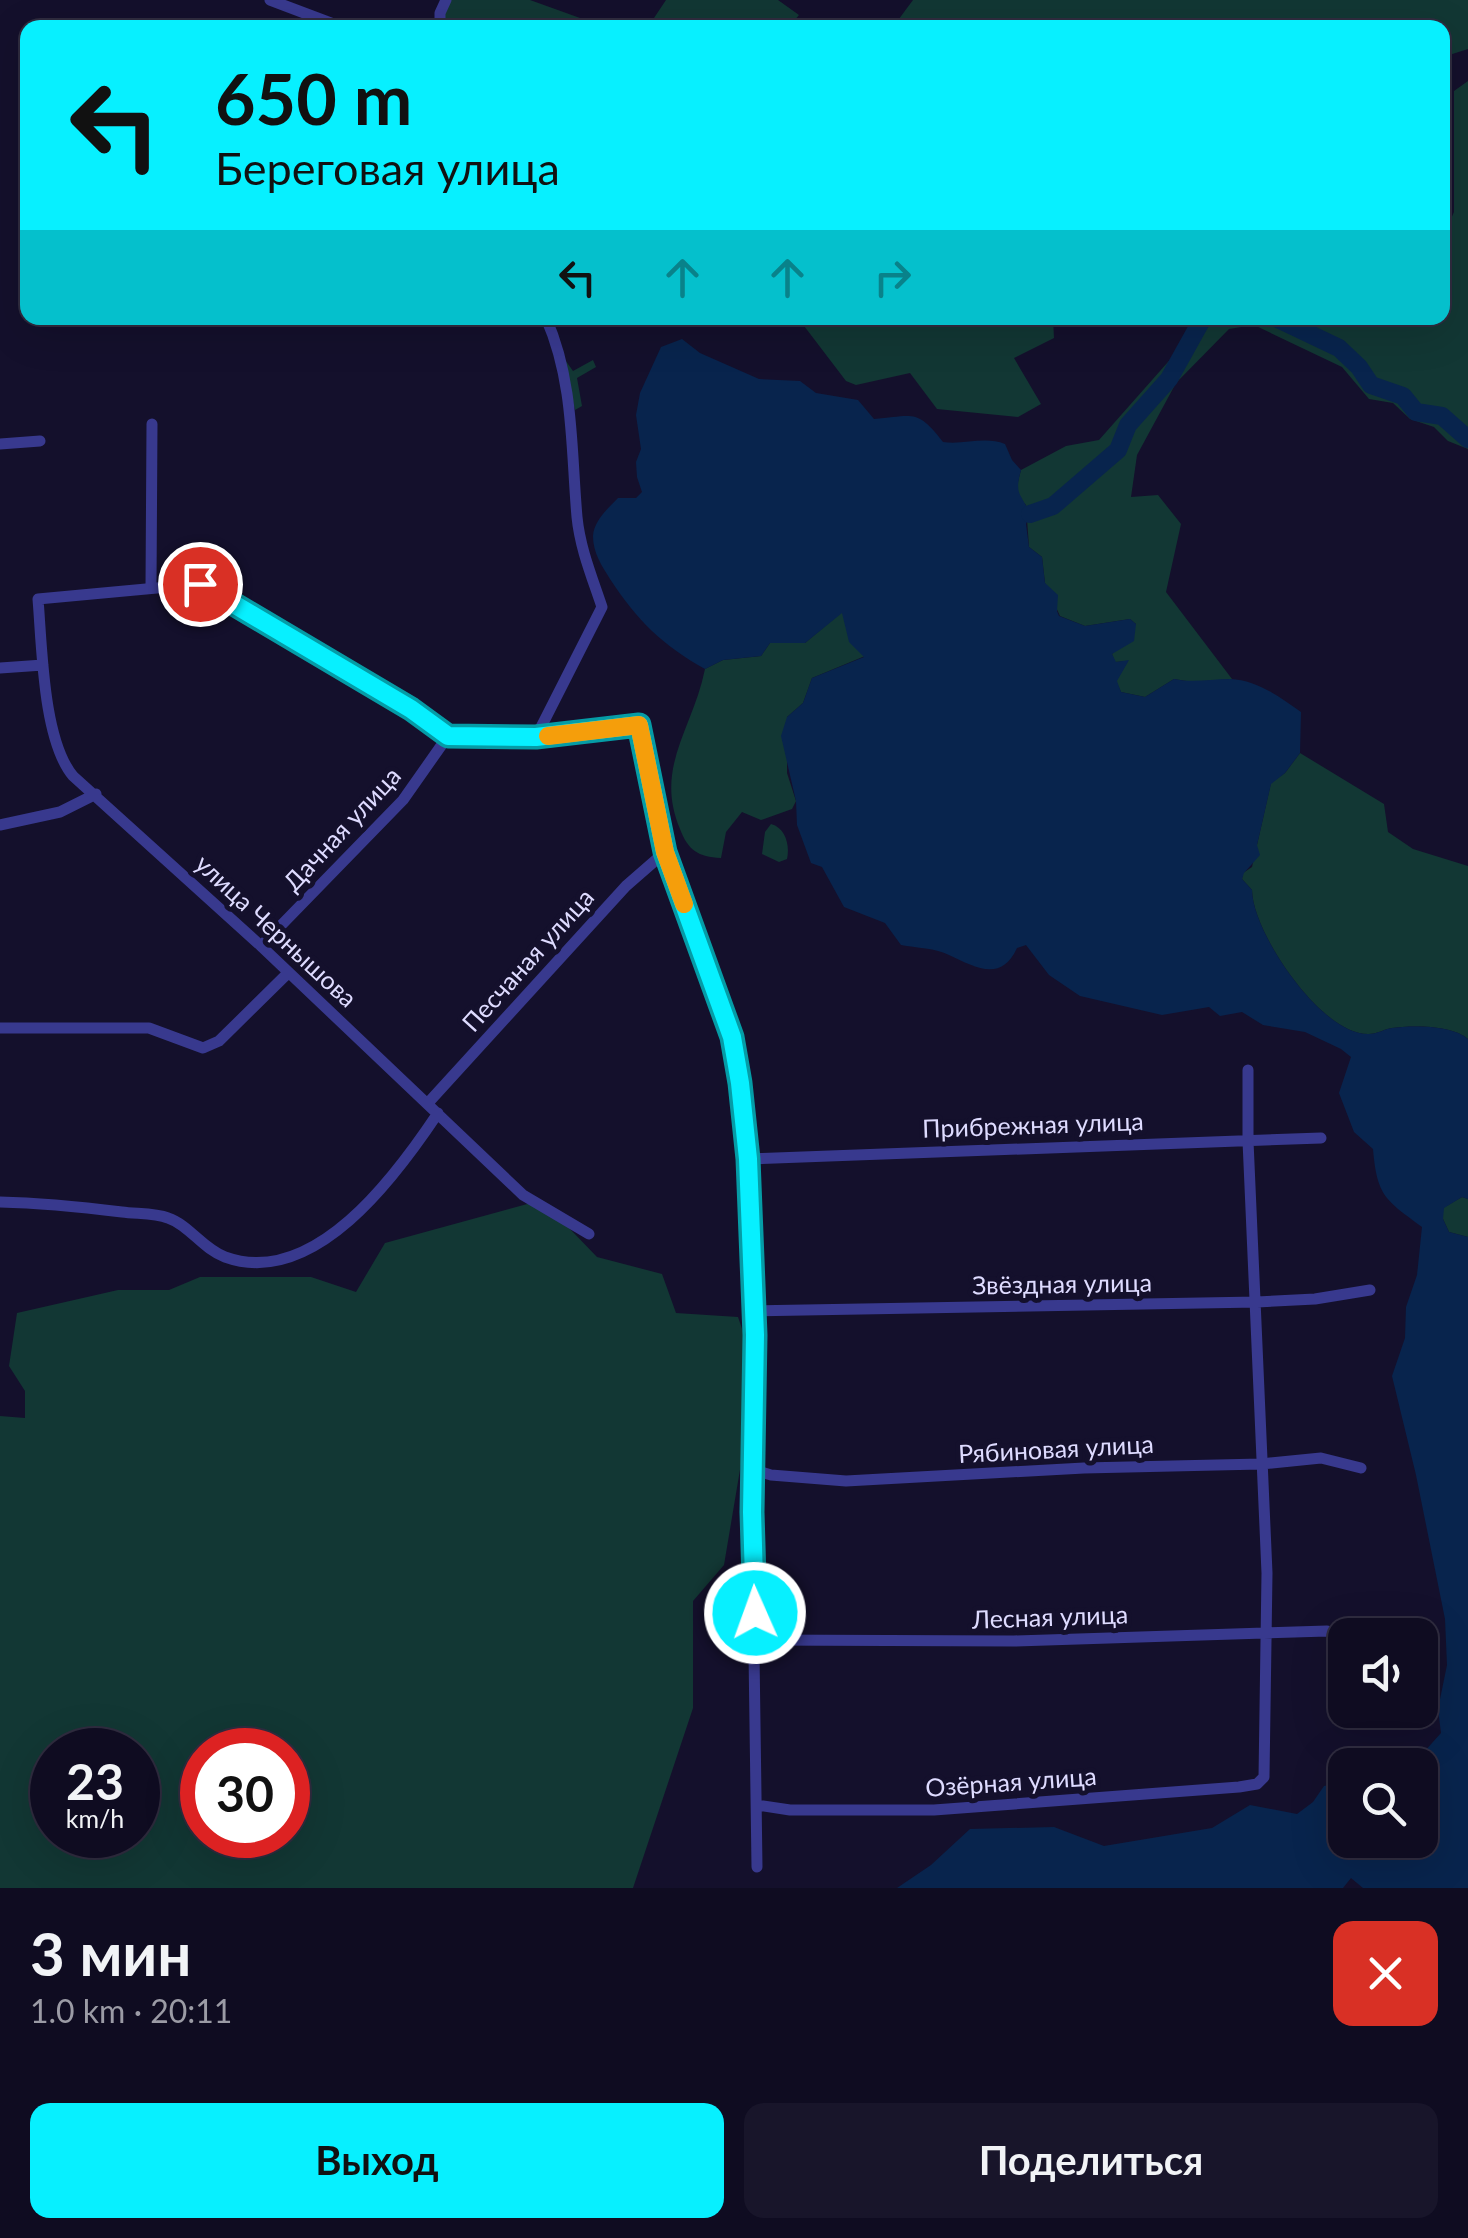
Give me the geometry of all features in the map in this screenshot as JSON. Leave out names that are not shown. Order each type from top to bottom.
[{"type":"street","points":[[270,0],[323,20]]},
{"type":"street","points":[[536,737],[602,607],[582,544],[570,410],[549,325]]},
{"type":"street","points":[[152,424],[151,586],[187,583],[208,587],[411,709],[448,736],[536,737],[639,725],[665,852],[732,1037],[748,1159],[754,1311],[757,1867]]},
{"type":"street","points":[[0,444],[40,441]]},
{"type":"street","name":"улица Чернышова","points":[[151,586],[38,599],[43,665],[61,762],[523,1195],[590,1234]]},
{"type":"street","points":[[0,668],[43,665]]},
{"type":"street","name":"Дачная улица","points":[[261,946],[403,800],[448,736]]},
{"type":"street","points":[[0,825],[60,812],[96,794]]},
{"type":"street","name":"Песчаная улица","points":[[428,1103],[626,886],[665,852]]},
{"type":"street","points":[[0,1028],[149,1028],[202,1048],[220,1041],[288,973]]},
{"type":"street","points":[[1248,1070],[1267,1574],[1265,1633]]},
{"type":"street","points":[[0,1202],[170,1218],[223,1256],[248,1262],[284,1259],[322,1240],[358,1213],[406,1161],[438,1113]]},
{"type":"street","name":"Прибрежная улица","points":[[748,1159],[1321,1138]]},
{"type":"street","name":"Звёздная улица","points":[[754,1311],[1257,1302],[1370,1290]]},
{"type":"street","name":"Рябиновая улица","points":[[754,1470],[846,1481],[1084,1468],[1261,1464],[1321,1458],[1360,1468]]},
{"type":"street","name":"Лесная улица","points":[[756,1640],[1014,1642],[1328,1631]]},
{"type":"street","name":"Озёрная улица","points":[[757,1805],[790,1810],[952,1809],[1257,1784],[1264,1776],[1265,1633]]},
{"type":"green space","points":[[446,0],[530,0],[586,20],[442,20]]},
{"type":"green space","points":[[666,0],[778,0],[799,15],[795,20],[653,20]]},
{"type":"green space","points":[[913,0],[1468,0],[1468,49],[1450,55],[1450,20],[898,20]]},
{"type":"green space","points":[[1468,81],[1468,449],[1448,441],[1434,427],[1410,419],[1393,403],[1369,399],[1342,367],[1254,325],[1450,325],[1454,91]]},
{"type":"green space","points":[[803,325],[1053,325],[1054,338],[1014,358],[1041,404],[1018,417],[937,409],[910,373],[856,385],[846,381]]},
{"type":"green space","points":[[1193,325],[1254,325],[1229,329],[1176,383],[1137,455],[1131,497],[1158,495],[1181,524],[1166,592],[1232,679],[1174,679],[1145,697],[1121,692],[1116,681],[1128,661],[1115,662],[1112,654],[1136,624],[1130,619],[1085,626],[1060,616],[1045,583],[1042,557],[1029,547],[1026,505],[1018,489],[1021,470],[1066,446],[1099,440],[1183,345]]},
{"type":"green space","points":[[563,357],[573,371],[593,360],[596,367],[577,378],[582,406],[575,410]]},
{"type":"green space","points":[[842,612],[865,656],[812,678],[803,703],[787,717],[787,773],[796,801],[792,809],[761,820],[742,812],[726,832],[721,858],[695,851],[680,829],[671,786],[678,748],[705,669],[723,660],[761,656],[770,643],[805,643]]},
{"type":"green space","points":[[1300,753],[1384,804],[1388,832],[1413,849],[1468,866],[1468,1039],[1432,1027],[1400,1027],[1369,1034],[1350,1030],[1311,1000],[1277,955],[1255,908],[1252,890],[1242,879],[1243,873],[1252,867],[1271,783],[1285,773]]},
{"type":"green space","points":[[771,824],[780,829],[787,843],[787,859],[779,862],[762,854],[765,832]]},
{"type":"green space","points":[[1462,1197],[1468,1199],[1468,1237],[1449,1232],[1443,1219],[1443,1208]]},
{"type":"green space","points":[[542,1200],[597,1257],[662,1274],[676,1313],[738,1317],[751,1355],[746,1434],[724,1565],[693,1601],[693,1708],[633,1888],[0,1888],[0,1416],[25,1418],[25,1391],[9,1366],[17,1313],[118,1290],[169,1290],[200,1277],[311,1277],[356,1292],[385,1243]]},
{"type":"water","points":[[682,339],[700,353],[759,379],[800,381],[816,393],[858,400],[874,419],[920,419],[943,442],[1005,444],[1021,470],[1018,490],[1030,514],[1026,524],[1029,547],[1042,557],[1045,583],[1058,595],[1059,616],[1085,626],[1130,619],[1136,624],[1134,641],[1112,654],[1116,662],[1129,660],[1117,681],[1121,692],[1145,697],[1174,679],[1240,680],[1268,690],[1301,712],[1300,753],[1271,784],[1257,845],[1260,855],[1242,879],[1252,890],[1264,930],[1277,955],[1311,1000],[1350,1030],[1369,1034],[1400,1027],[1432,1027],[1468,1039],[1468,1199],[1462,1197],[1444,1208],[1443,1219],[1449,1232],[1468,1237],[1468,1888],[1363,1888],[1351,1878],[1343,1888],[897,1888],[931,1865],[970,1829],[1054,1827],[1104,1846],[1212,1828],[1250,1805],[1297,1814],[1328,1785],[1328,1858],[1438,1858],[1438,1748],[1428,1748],[1441,1733],[1438,1709],[1447,1665],[1445,1619],[1392,1376],[1405,1338],[1406,1307],[1417,1275],[1422,1227],[1385,1196],[1377,1178],[1373,1149],[1354,1132],[1339,1093],[1351,1057],[1341,1049],[1305,1032],[1263,1025],[1242,1012],[1220,1016],[1209,1007],[1162,1015],[1080,996],[1049,975],[1026,945],[1017,948],[1003,966],[987,969],[938,951],[901,945],[885,923],[844,907],[822,867],[811,863],[797,825],[796,801],[781,736],[787,717],[803,703],[812,678],[864,657],[849,642],[842,613],[805,643],[770,643],[761,656],[723,660],[705,669],[663,641],[641,619],[598,559],[593,536],[598,520],[618,498],[636,498],[642,492],[637,477],[636,462],[641,449],[636,415],[640,393],[661,347]]},
{"type":"waterway","points":[[1030,514],[1053,506],[1118,450],[1128,425],[1169,379],[1199,325]]},
{"type":"waterway","points":[[1291,325],[1339,348],[1371,385],[1403,396],[1416,412],[1442,416],[1468,439]]},
{"type":"slow traffic","points":[[548,736],[639,725],[665,852],[684,904]]},
{"type":"route","points":[[200,584],[411,709],[448,736],[536,737],[639,725],[665,852],[732,1037],[740,1083],[748,1159],[755,1335],[755,1613]]}]
